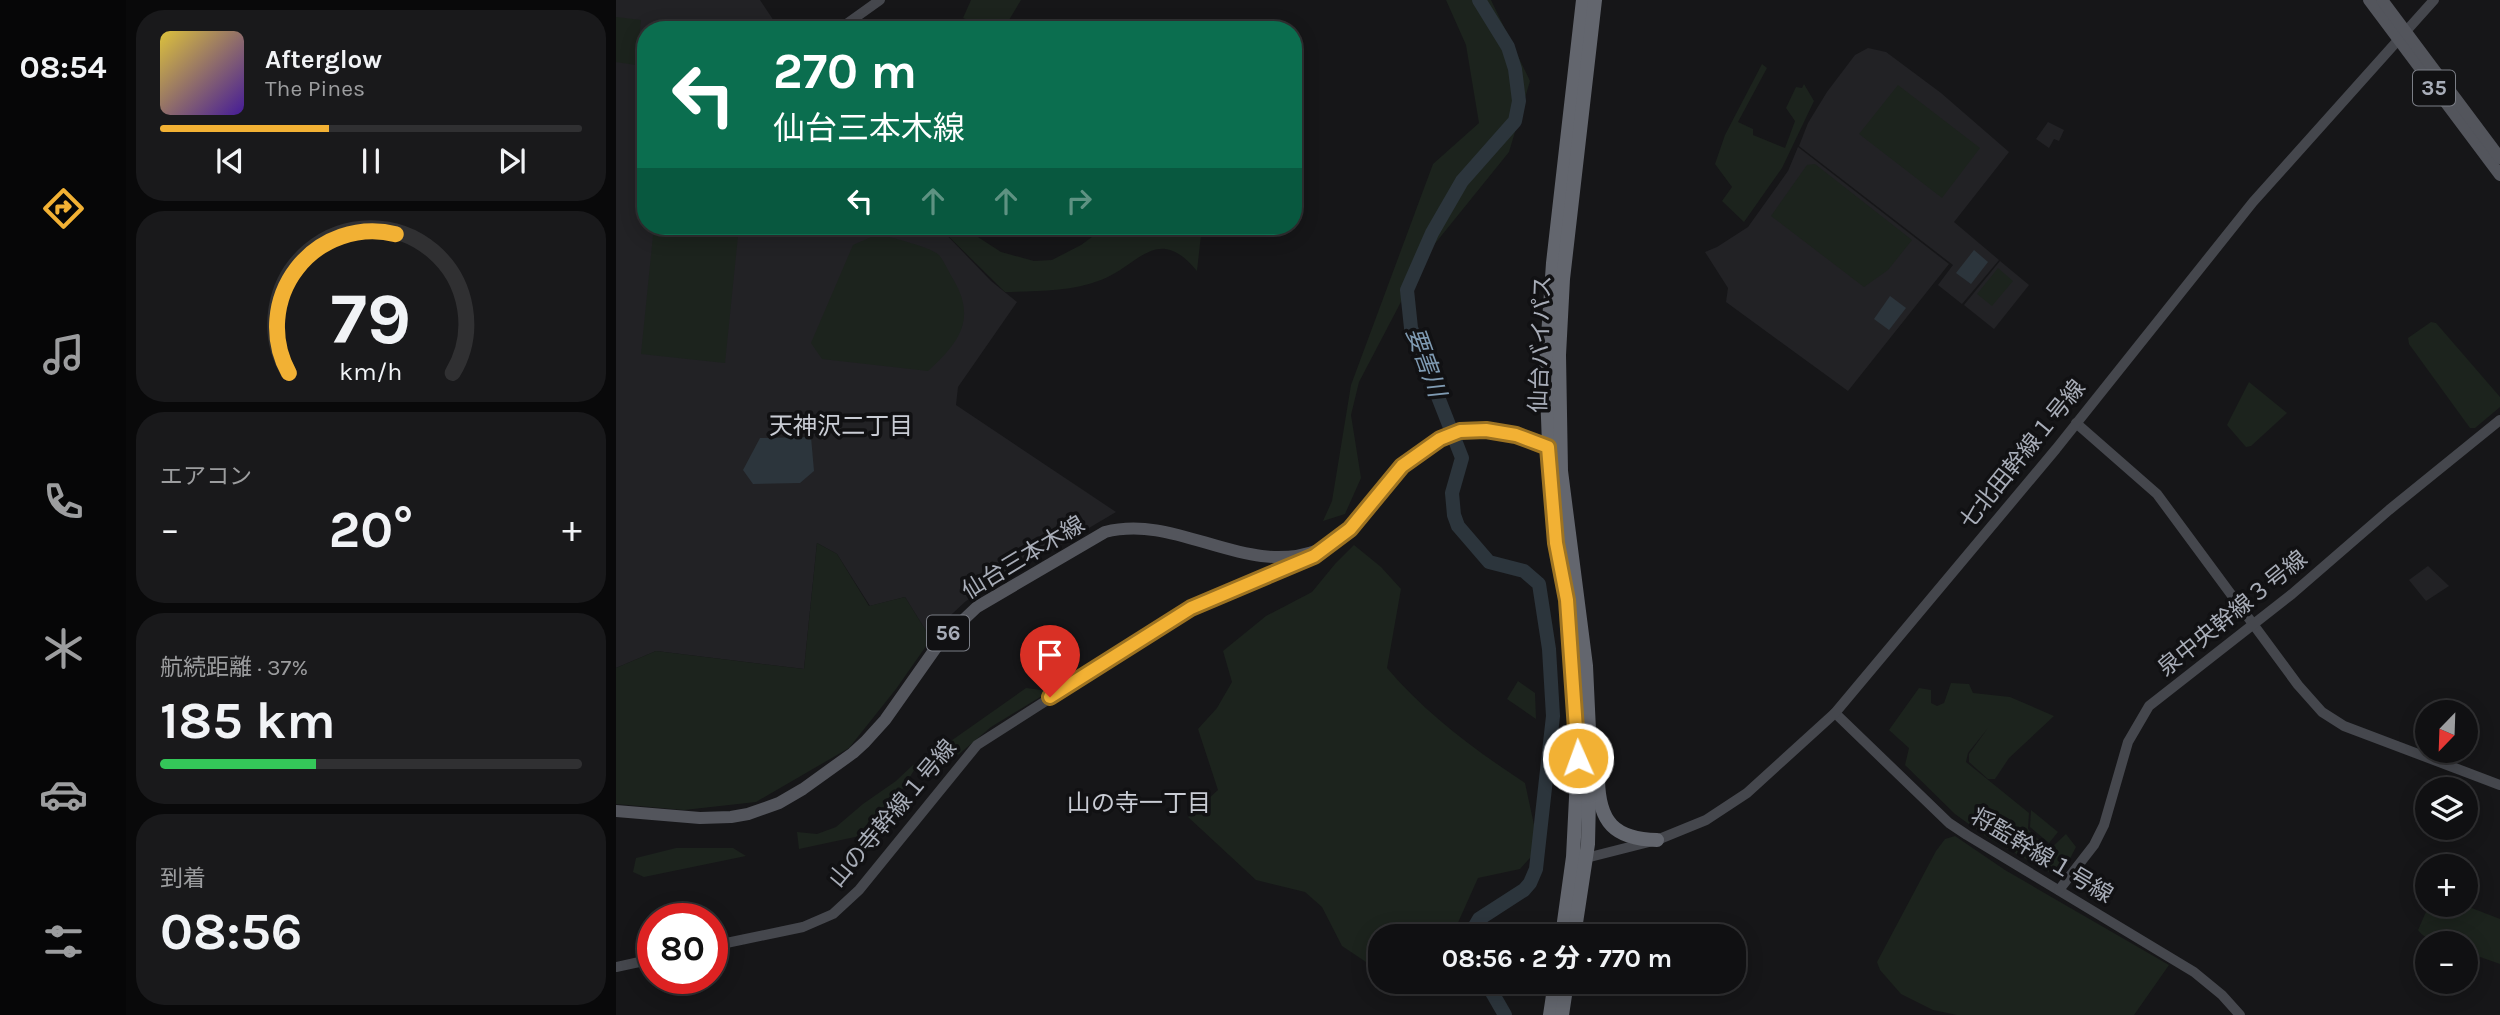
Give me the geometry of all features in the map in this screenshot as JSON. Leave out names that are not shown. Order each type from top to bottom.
[{"type":"highway","name":"仙台バイパス","points":[[1580,857],[1590,752],[1586,666],[1555,450],[1547,335],[1583,0]]},
{"type":"highway","name":"仙台バイパス","points":[[1580,857],[1577,716],[1567,600],[1556,543],[1555,450],[1563,279],[1595,0]]},
{"type":"highway","points":[[1590,752],[1598,768],[1600,803],[1608,823],[1616,831],[1631,837],[1657,840]]},
{"type":"highway","points":[[1565,924],[1580,857]]},
{"type":"highway","points":[[1575,924],[1580,857]]},
{"type":"highway","points":[[1550,1015],[1553,994]]},
{"type":"highway","points":[[1562,1015],[1565,994]]},
{"type":"main road","name":"35","points":[[2370,0],[2402,35],[2500,158]]},
{"type":"main road","name":"35","points":[[2382,0],[2402,35],[2500,175]]},
{"type":"main road","name":"仙台三本木線","points":[[616,811],[700,818],[731,817],[779,803],[813,782],[865,742],[940,642],[976,607],[1105,531],[1140,527],[1251,555],[1280,558],[1300,556],[1320,550],[1337,540],[1350,529],[1402,466],[1440,439],[1460,431],[1499,431],[1555,450]]},
{"type":"street","points":[[851,21],[880,0]]},
{"type":"street","name":"七北田幹線１号線","points":[[1580,857],[1657,840],[1706,820],[1727,808],[1782,764],[1835,713],[2076,423],[2253,202],[2434,0]]},
{"type":"street","name":"泉中央幹線３号線","points":[[2059,890],[2094,845],[2104,825],[2128,742],[2149,706],[2253,625],[2500,420]]},
{"type":"street","points":[[2076,423],[2157,494],[2253,625],[2322,712],[2344,726],[2500,785]]},
{"type":"street","name":"山の寺幹線１号線","points":[[728,943],[803,927],[833,914],[859,890],[977,745],[1191,608],[1305,561],[1320,550]]},
{"type":"street","points":[[1274,572],[1280,558]]},
{"type":"street","name":"将監幹線１号線","points":[[1835,713],[1949,823],[2194,972],[2222,995],[2240,1015]]},
{"type":"street","points":[[616,968],[637,963]]},
{"type":"shaded area","points":[[616,0],[760,0],[774,21],[637,21],[637,235],[947,235],[991,281],[1017,302],[958,387],[956,405],[1116,512],[966,601],[940,625],[931,639],[905,597],[870,606],[837,554],[817,543],[804,669],[656,651],[616,668]]},
{"type":"shaded area","points":[[971,0],[1021,0],[1008,21],[970,21],[963,18]]},
{"type":"shaded area","points":[[1446,0],[1491,0],[1530,81],[1509,152],[1425,256],[1359,382],[1351,415],[1361,478],[1345,514],[1323,521],[1332,501],[1351,385],[1433,164],[1479,123],[1466,45]]},
{"type":"shaded area","points":[[616,17],[641,20],[637,21],[636,65],[616,62]]},
{"type":"shaded area","points":[[1868,48],[1886,52],[1941,93],[2009,152],[1954,222],[1999,260],[1962,304],[1938,285],[1953,265],[1799,146],[1808,123],[1827,92],[1855,55]]},
{"type":"shaded area","points":[[1762,64],[1767,68],[1738,122],[1753,129],[1753,135],[1785,148],[1795,121],[1786,108],[1796,87],[1802,88],[1804,84],[1814,101],[1782,168],[1744,222],[1722,201],[1732,187],[1715,164],[1725,135]]},
{"type":"shaded area","points":[[1898,85],[1980,148],[1942,198],[1859,134]]},
{"type":"shaded area","points":[[2048,122],[2064,130],[2059,141],[2054,139],[2049,148],[2036,139]]},
{"type":"shaded area","points":[[1798,147],[1949,264],[1848,391],[1726,302],[1728,288],[1705,252],[1748,227],[1788,171]]},
{"type":"shaded area","points":[[1815,164],[1912,240],[1888,270],[1864,287],[1771,216],[1807,165]]},
{"type":"shaded area","points":[[653,235],[738,235],[725,363],[641,354]]},
{"type":"shaded area","points":[[882,235],[919,245],[939,255],[960,293],[964,318],[956,340],[928,371],[822,359],[811,343],[853,245]]},
{"type":"shaded area","points":[[947,235],[975,235],[1001,252],[1034,261],[1052,260],[1095,235],[1201,235],[1197,271],[1171,250],[1159,249],[1089,284],[1053,290],[1005,292]]},
{"type":"shaded area","points":[[1974,250],[1988,262],[1971,284],[1956,273]]},
{"type":"shaded area","points":[[2000,261],[2029,285],[1994,329],[1964,305]]},
{"type":"shaded area","points":[[1998,268],[2013,281],[1992,306],[1977,294]]},
{"type":"shaded area","points":[[1890,296],[1906,308],[1889,330],[1874,319]]},
{"type":"shaded area","points":[[2431,322],[2436,323],[2500,397],[2500,407],[2475,428],[2470,428],[2409,344],[2408,338]]},
{"type":"shaded area","points":[[2249,382],[2287,413],[2251,446],[2246,447],[2227,425]]},
{"type":"shaded area","points":[[811,437],[814,471],[800,483],[753,484],[743,470],[760,438]]},
{"type":"shaded area","points":[[817,543],[837,554],[869,606],[905,597],[931,639],[896,689],[849,748],[756,802],[684,810],[616,804],[616,668],[656,651],[804,669]]},
{"type":"shaded area","points":[[1354,545],[1381,567],[1401,589],[1387,668],[1418,701],[1452,730],[1525,783],[1539,848],[1520,869],[1478,878],[1457,924],[1368,924],[1368,963],[1342,946],[1322,907],[1305,892],[1256,880],[1188,817],[1218,790],[1198,729],[1217,708],[1232,682],[1223,651],[1266,616],[1312,592]]},
{"type":"shaded area","points":[[2428,566],[2449,586],[2426,601],[2409,580]]},
{"type":"shaded area","points":[[1518,681],[1535,693],[1536,719],[1507,699]]},
{"type":"shaded area","points":[[1951,683],[1969,684],[1973,693],[2010,697],[2054,716],[2009,758],[1995,779],[1988,779],[1969,762],[1969,754],[1988,728],[1968,753],[1966,762],[2029,813],[2028,829],[2049,850],[2066,834],[2076,847],[2060,878],[1988,838],[1955,814],[1905,765],[1909,748],[1889,730],[1919,688],[1931,690],[1931,703],[1937,706],[1944,703]]},
{"type":"shaded area","points":[[1026,688],[1050,691],[991,727],[958,755],[948,743]]},
{"type":"shaded area","points":[[913,765],[916,767],[900,793],[869,834],[799,849],[797,832],[817,834],[836,827]]},
{"type":"shaded area","points":[[2031,810],[2058,832],[2049,843],[2030,827]]},
{"type":"shaded area","points":[[1955,836],[2005,870],[2169,965],[2134,1015],[1957,1015],[1933,1010],[1901,994],[1880,970],[1877,962],[1936,851],[1945,839]]},
{"type":"shaded area","points":[[676,848],[733,848],[746,856],[644,877],[633,872],[636,858]]},
{"type":"shaded area","points":[[2478,910],[2500,919],[2500,964],[2478,956],[2478,931],[2418,930],[2424,917],[2478,917]]},
{"type":"waterway","name":"要害川","points":[[1476,924],[1479,919],[1524,890],[1536,869],[1553,716],[1549,649],[1539,584],[1524,571],[1489,562],[1458,526],[1452,493],[1462,458],[1411,328],[1407,290],[1432,233],[1462,181],[1515,121],[1519,101],[1515,69],[1508,47],[1479,0]]},
{"type":"waterway","name":"要害川","points":[[1493,994],[1505,1015]]},
{"type":"district","name":"天神沢二丁目","points":[[841,426]]},
{"type":"district","name":"山の寺一丁目","points":[[1139,803]]},
{"type":"route","points":[[1050,697],[1191,608],[1314,556],[1350,529],[1402,466],[1440,439],[1460,431],[1499,431],[1548,447],[1556,543],[1567,600],[1578,758]]}]
